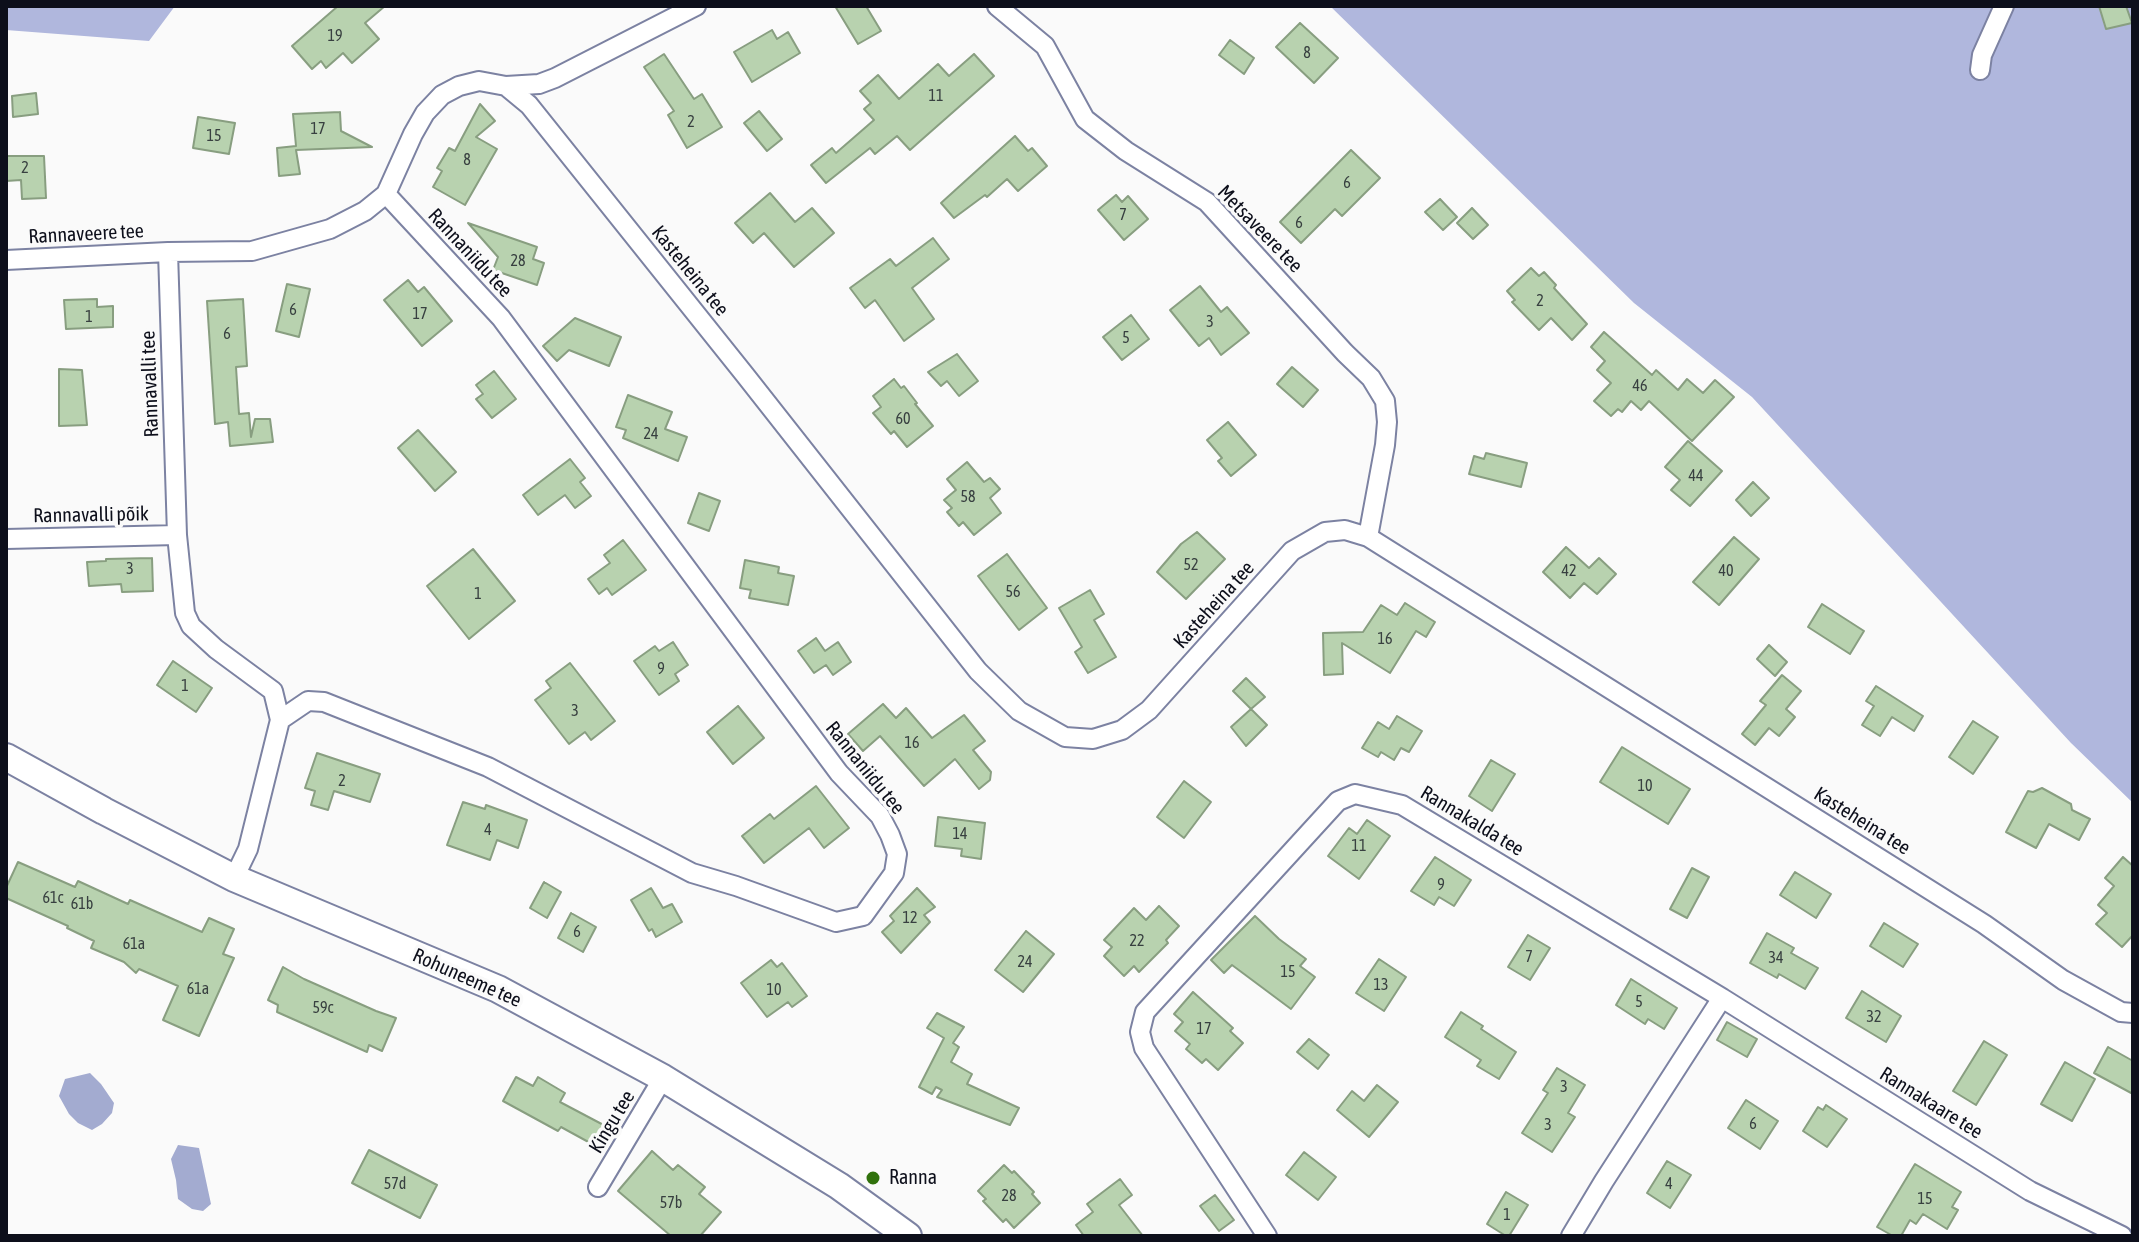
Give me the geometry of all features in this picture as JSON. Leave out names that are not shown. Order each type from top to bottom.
[{"type":"street","points":[[168,252],[252,251],[330,229],[365,211],[386,194],[413,134],[425,113],[442,95],[459,86],[479,81],[506,86],[539,84],[696,6]]},
{"type":"street","name":"Metsaveere tee","points":[[997,6],[1045,46],[1085,119],[1126,151],[1207,202],[1371,378],[1385,401],[1387,422],[1368,537]]},
{"type":"street","points":[[1980,70],[1982,55],[2004,6]]},
{"type":"street","name":"Kasteheina tee","points":[[506,86],[529,105],[978,671],[1019,711],[1065,737],[1093,739],[1122,730],[1149,710],[1292,551],[1325,532],[1345,530],[1368,537],[1984,924],[2063,980],[2121,1012],[2133,1013]]},
{"type":"street","name":"Rannaniidu tee","points":[[280,720],[308,701],[324,702],[488,767],[692,873],[836,922],[863,916],[894,873],[897,854],[880,816],[839,773],[501,318],[386,194]]},
{"type":"street","name":"Rannaveere tee","points":[[6,260],[168,252]]},
{"type":"street","name":"Rannavalli tee","points":[[168,252],[177,535],[185,613],[191,626],[216,649],[273,691],[280,720]]},
{"type":"street","name":"Rannavalli põik","points":[[6,539],[177,535]]},
{"type":"street","points":[[234,878],[248,849],[280,720]]},
{"type":"street","name":"Rohuneeme tee","points":[[6,757],[234,878],[498,989],[663,1078],[839,1186],[908,1236]]},
{"type":"street","name":"Rannakalda tee","points":[[1267,1236],[1144,1048],[1140,1032],[1145,1012],[1338,801],[1355,794],[1402,805],[1722,998]]},
{"type":"street","points":[[1571,1236],[1722,998]]},
{"type":"street","name":"Rannakaare tee","points":[[1722,998],[2030,1191],[2122,1236]]},
{"type":"street","name":"Kingu tee","points":[[598,1187],[663,1078]]},
{"type":"shaded area","points":[[6,6],[175,6],[149,41],[6,30]]},
{"type":"shaded area","points":[[1330,6],[2133,6],[2133,803],[2071,743],[1752,397],[1634,303]]},
{"type":"shaded area","points":[[90,1073],[114,1103],[112,1113],[92,1130],[69,1114],[59,1096],[65,1079]]},
{"type":"shaded area","points":[[178,1145],[199,1148],[211,1204],[203,1211],[192,1209],[178,1199],[171,1159]]},
{"type":"building","points":[[338,6],[385,6],[365,23],[379,39],[352,63],[343,53],[326,68],[321,61],[312,69],[292,46]]},
{"type":"building","points":[[835,6],[866,6],[881,31],[858,44]]},
{"type":"building","points":[[2099,6],[2126,6],[2132,23],[2106,29]]},
{"type":"building","points":[[1300,23],[1338,58],[1314,83],[1276,47]]},
{"type":"building","points":[[772,30],[777,39],[788,32],[800,53],[752,82],[734,52]]},
{"type":"building","points":[[1230,40],[1254,58],[1244,74],[1219,55]]},
{"type":"building","points":[[664,54],[694,99],[702,94],[722,127],[687,148],[668,115],[674,111],[644,67]]},
{"type":"building","points":[[974,54],[994,76],[910,150],[897,136],[875,154],[870,148],[826,183],[811,165],[832,148],[836,153],[874,120],[864,109],[871,103],[860,91],[878,75],[899,99],[938,64],[949,76]]},
{"type":"building","points":[[36,93],[38,114],[13,117],[12,96]]},
{"type":"building","points":[[480,104],[495,121],[476,137],[497,149],[465,205],[433,187],[442,171],[437,168],[449,148],[455,151]]},
{"type":"building","points":[[759,111],[782,139],[767,151],[744,123]]},
{"type":"building","points":[[340,112],[341,131],[372,147],[296,150],[300,174],[279,176],[277,148],[296,146],[293,114]]},
{"type":"building","points":[[198,117],[235,123],[229,154],[193,148]]},
{"type":"building","points":[[1015,136],[1028,151],[1032,148],[1047,166],[1018,191],[1007,179],[987,197],[985,195],[954,218],[941,203]]},
{"type":"building","points":[[1351,150],[1380,178],[1342,216],[1335,209],[1301,243],[1280,222]]},
{"type":"building","points":[[6,156],[44,156],[46,198],[22,199],[21,180],[6,181]]},
{"type":"building","points":[[770,193],[795,222],[812,208],[834,233],[794,267],[764,233],[753,243],[735,223]]},
{"type":"building","points":[[1116,195],[1122,202],[1128,196],[1148,219],[1124,240],[1098,210]]},
{"type":"building","points":[[1440,199],[1457,217],[1443,230],[1425,212]]},
{"type":"building","points":[[1472,208],[1488,225],[1473,239],[1457,223]]},
{"type":"building","points":[[468,223],[537,247],[533,259],[544,263],[537,285],[493,270],[498,257]]},
{"type":"building","points":[[933,238],[949,259],[912,288],[934,319],[904,341],[875,300],[865,308],[850,288],[890,259],[896,266]]},
{"type":"building","points":[[1531,268],[1539,276],[1544,272],[1556,285],[1554,288],[1587,324],[1572,340],[1551,318],[1539,330],[1512,302],[1515,300],[1507,291]]},
{"type":"building","points":[[408,280],[418,292],[424,287],[452,321],[422,346],[384,300]]},
{"type":"building","points":[[287,284],[310,289],[299,337],[276,331]]},
{"type":"building","points":[[1200,286],[1221,312],[1227,307],[1249,333],[1221,355],[1209,338],[1199,346],[1170,310]]},
{"type":"building","points":[[97,299],[97,307],[113,306],[113,327],[66,329],[64,300]]},
{"type":"building","points":[[243,299],[247,366],[236,367],[239,414],[249,413],[251,437],[255,419],[270,419],[273,442],[230,446],[228,422],[215,424],[207,301]]},
{"type":"building","points":[[1131,315],[1149,339],[1122,360],[1103,337]]},
{"type":"building","points":[[575,318],[621,337],[609,366],[569,350],[557,361],[543,346]]},
{"type":"building","points":[[1604,332],[1652,375],[1656,370],[1678,390],[1687,379],[1703,393],[1715,380],[1734,397],[1692,441],[1649,401],[1641,410],[1631,401],[1622,412],[1618,409],[1611,416],[1594,401],[1611,383],[1597,370],[1605,361],[1591,347]]},
{"type":"building","points":[[957,354],[978,381],[959,396],[947,381],[941,386],[928,372]]},
{"type":"building","points":[[1292,367],[1318,390],[1303,407],[1277,384]]},
{"type":"building","points":[[59,369],[82,370],[87,425],[59,426]]},
{"type":"building","points":[[494,371],[516,399],[492,418],[476,399],[483,394],[476,385]]},
{"type":"building","points":[[894,379],[901,388],[904,386],[933,426],[907,447],[873,413],[881,407],[873,396]]},
{"type":"building","points":[[628,395],[672,412],[665,429],[687,437],[678,461],[623,438],[626,430],[616,427]]},
{"type":"building","points":[[1228,422],[1256,455],[1231,476],[1218,461],[1222,458],[1207,440]]},
{"type":"building","points":[[418,430],[456,472],[435,491],[398,448]]},
{"type":"building","points":[[1688,441],[1722,471],[1690,506],[1671,490],[1680,480],[1665,467]]},
{"type":"building","points":[[1486,453],[1527,463],[1521,487],[1469,474],[1474,456],[1484,459]]},
{"type":"building","points":[[570,459],[585,478],[580,482],[591,496],[575,508],[565,495],[538,515],[523,495]]},
{"type":"building","points":[[967,462],[984,482],[990,478],[1000,489],[990,498],[1001,513],[974,535],[963,522],[959,526],[947,512],[952,508],[944,500],[956,490],[947,479]]},
{"type":"building","points":[[1753,482],[1769,498],[1751,516],[1736,500]]},
{"type":"building","points":[[699,493],[720,501],[709,531],[688,523]]},
{"type":"building","points":[[1197,532],[1225,559],[1186,599],[1157,572],[1181,544]]},
{"type":"building","points":[[1734,537],[1759,559],[1719,605],[1693,582]]},
{"type":"building","points":[[623,540],[646,570],[612,595],[607,588],[599,594],[588,579],[610,563],[604,555]]},
{"type":"building","points":[[1566,547],[1589,568],[1599,558],[1616,574],[1597,594],[1584,583],[1570,598],[1543,572]]},
{"type":"building","points":[[473,549],[515,601],[469,639],[427,586]]},
{"type":"building","points":[[1007,554],[1047,608],[1019,630],[978,576]]},
{"type":"building","points":[[152,558],[153,591],[122,592],[121,584],[89,586],[87,562]]},
{"type":"building","points":[[745,560],[779,567],[778,573],[794,576],[788,605],[749,598],[751,590],[740,588]]},
{"type":"building","points":[[1090,590],[1104,614],[1094,620],[1116,657],[1088,673],[1075,652],[1082,647],[1059,608]]},
{"type":"building","points":[[1405,603],[1435,622],[1426,637],[1416,631],[1390,673],[1342,643],[1343,674],[1324,675],[1323,633],[1363,632],[1381,605],[1397,615]]},
{"type":"building","points":[[1822,604],[1864,631],[1850,654],[1808,627]]},
{"type":"building","points":[[816,638],[825,651],[838,642],[851,662],[833,675],[826,665],[814,673],[798,651]]},
{"type":"building","points":[[673,642],[688,665],[675,674],[679,681],[659,695],[634,661],[655,646],[659,651]]},
{"type":"building","points":[[1769,645],[1787,662],[1775,676],[1757,659]]},
{"type":"building","points":[[173,661],[212,688],[196,712],[157,685]]},
{"type":"building","points":[[570,663],[615,721],[591,740],[585,732],[569,744],[535,700],[551,688],[546,681]]},
{"type":"building","points":[[1782,675],[1801,691],[1786,709],[1795,717],[1779,736],[1769,728],[1755,745],[1742,734],[1766,705],[1760,701]]},
{"type":"building","points":[[1246,678],[1265,697],[1251,709],[1233,691]]},
{"type":"building","points":[[1876,686],[1923,716],[1914,731],[1892,717],[1880,736],[1862,725],[1874,706],[1866,701]]},
{"type":"building","points":[[883,704],[896,718],[906,708],[932,738],[964,715],[985,741],[973,750],[991,772],[990,780],[979,789],[955,759],[924,786],[880,736],[863,751],[848,734]]},
{"type":"building","points":[[738,706],[764,738],[733,764],[707,732]]},
{"type":"building","points":[[1251,709],[1267,725],[1246,746],[1231,727]]},
{"type":"building","points":[[1397,716],[1422,731],[1409,752],[1401,748],[1394,760],[1381,752],[1378,757],[1362,748],[1378,722],[1389,729]]},
{"type":"building","points":[[1973,721],[1998,737],[1973,774],[1949,757]]},
{"type":"building","points":[[1622,747],[1690,789],[1668,824],[1600,782]]},
{"type":"building","points":[[317,753],[380,774],[370,802],[334,791],[328,810],[311,805],[315,791],[305,788]]},
{"type":"building","points":[[1491,760],[1515,774],[1492,811],[1469,796]]},
{"type":"building","points":[[1184,781],[1211,802],[1184,838],[1157,817]]},
{"type":"building","points":[[816,786],[849,828],[824,848],[809,828],[764,863],[742,836],[770,814],[774,819]]},
{"type":"building","points":[[2042,788],[2090,819],[2079,840],[2049,824],[2036,848],[2006,832],[2028,791]]},
{"type":"building","points":[[463,802],[485,809],[486,805],[527,820],[518,848],[497,840],[490,860],[447,845]]},
{"type":"building","points":[[938,817],[985,823],[981,859],[961,856],[962,849],[935,846]]},
{"type":"building","points":[[1367,820],[1390,836],[1359,879],[1328,856],[1349,828],[1357,834]]},
{"type":"building","points":[[1435,857],[1471,880],[1454,906],[1439,897],[1434,905],[1411,891]]},
{"type":"building","points":[[2123,857],[2133,866],[2133,935],[2122,947],[2096,924],[2107,913],[2098,905],[2114,886],[2105,878]]},
{"type":"building","points":[[18,862],[75,887],[78,881],[128,904],[130,900],[202,932],[209,918],[234,929],[223,954],[234,958],[199,1036],[163,1020],[178,986],[139,969],[136,973],[124,962],[91,948],[94,941],[68,926],[6,898],[6,888]]},
{"type":"building","points":[[1692,868],[1709,877],[1687,918],[1670,909]]},
{"type":"building","points":[[1795,872],[1831,894],[1816,918],[1780,895]]},
{"type":"building","points":[[544,882],[561,892],[547,918],[530,908]]},
{"type":"building","points":[[651,888],[663,908],[672,904],[682,922],[656,937],[652,929],[649,931],[631,900]]},
{"type":"building","points":[[917,888],[935,907],[924,915],[930,922],[901,953],[882,932],[894,921],[890,916]]},
{"type":"building","points":[[1159,906],[1179,926],[1166,940],[1168,943],[1139,972],[1134,966],[1124,976],[1104,956],[1112,947],[1104,940],[1134,908],[1146,920]]},
{"type":"building","points":[[571,913],[596,927],[583,952],[558,938]]},
{"type":"building","points":[[1255,916],[1306,959],[1300,966],[1315,977],[1291,1009],[1232,965],[1224,973],[1211,960]]},
{"type":"building","points":[[1884,923],[1918,944],[1903,967],[1870,946]]},
{"type":"building","points":[[1026,931],[1054,954],[1023,992],[995,970]]},
{"type":"building","points":[[1767,933],[1794,948],[1791,953],[1818,968],[1805,989],[1779,974],[1777,978],[1750,963]]},
{"type":"building","points":[[1528,935],[1550,948],[1530,980],[1508,967]]},
{"type":"building","points":[[1379,959],[1406,977],[1384,1011],[1356,993]]},
{"type":"building","points":[[771,960],[777,967],[782,963],[807,996],[792,1007],[788,1002],[767,1017],[741,983]]},
{"type":"building","points":[[283,967],[396,1018],[382,1051],[369,1045],[367,1052],[277,1012],[278,1005],[268,1000]]},
{"type":"building","points":[[1631,979],[1677,1008],[1664,1029],[1648,1019],[1645,1024],[1616,1005]]},
{"type":"building","points":[[1862,991],[1901,1016],[1886,1042],[1846,1018]]},
{"type":"building","points":[[1193,992],[1233,1028],[1230,1031],[1243,1043],[1218,1070],[1206,1059],[1202,1063],[1186,1049],[1190,1044],[1175,1031],[1183,1022],[1174,1014]]},
{"type":"building","points":[[1461,1012],[1516,1052],[1499,1079],[1477,1066],[1481,1060],[1445,1037]]},
{"type":"building","points":[[937,1013],[964,1027],[953,1043],[959,1047],[951,1062],[972,1074],[967,1084],[1019,1108],[1010,1125],[937,1097],[942,1090],[936,1087],[932,1094],[919,1087],[944,1038],[927,1028]]},
{"type":"building","points":[[1727,1022],[1757,1039],[1747,1057],[1717,1040]]},
{"type":"building","points":[[1309,1039],[1329,1055],[1318,1069],[1297,1052]]},
{"type":"building","points":[[1984,1041],[2007,1055],[1976,1105],[1953,1091]]},
{"type":"building","points":[[2108,1047],[2133,1061],[2133,1094],[2094,1073]]},
{"type":"building","points":[[2065,1062],[2095,1079],[2072,1121],[2041,1104]]},
{"type":"building","points":[[1557,1068],[1585,1085],[1568,1113],[1575,1117],[1552,1152],[1522,1133],[1548,1093],[1543,1090]]},
{"type":"building","points":[[516,1077],[533,1086],[538,1077],[565,1093],[560,1102],[613,1130],[603,1150],[561,1127],[558,1131],[503,1101]]},
{"type":"building","points":[[1377,1085],[1398,1102],[1369,1137],[1337,1110],[1352,1091],[1364,1101]]},
{"type":"building","points":[[1746,1100],[1778,1121],[1760,1149],[1728,1128]]},
{"type":"building","points":[[1826,1105],[1847,1119],[1827,1147],[1803,1131],[1818,1107],[1823,1110]]},
{"type":"building","points":[[369,1150],[437,1185],[420,1218],[352,1183]]},
{"type":"building","points":[[652,1151],[673,1170],[678,1165],[705,1187],[699,1194],[721,1212],[700,1236],[671,1236],[618,1191]]},
{"type":"building","points":[[1304,1152],[1336,1177],[1318,1200],[1286,1175]]},
{"type":"building","points":[[1667,1161],[1691,1175],[1670,1208],[1647,1193]]},
{"type":"building","points":[[1915,1164],[1961,1192],[1952,1207],[1958,1210],[1947,1229],[1923,1214],[1916,1224],[1910,1220],[1901,1236],[1893,1236],[1877,1227]]},
{"type":"building","points":[[1004,1165],[1034,1192],[1032,1194],[1040,1203],[1014,1228],[1006,1219],[1003,1222],[978,1191]]},
{"type":"building","points":[[1120,1179],[1132,1195],[1119,1205],[1143,1236],[1084,1236],[1076,1225],[1093,1212],[1087,1204]]},
{"type":"building","points":[[1506,1192],[1528,1205],[1509,1236],[1487,1224]]},
{"type":"building","points":[[1215,1195],[1234,1220],[1219,1231],[1200,1206]]},
{"type":"place","name":"Ranna","points":[[873,1178]]}]
